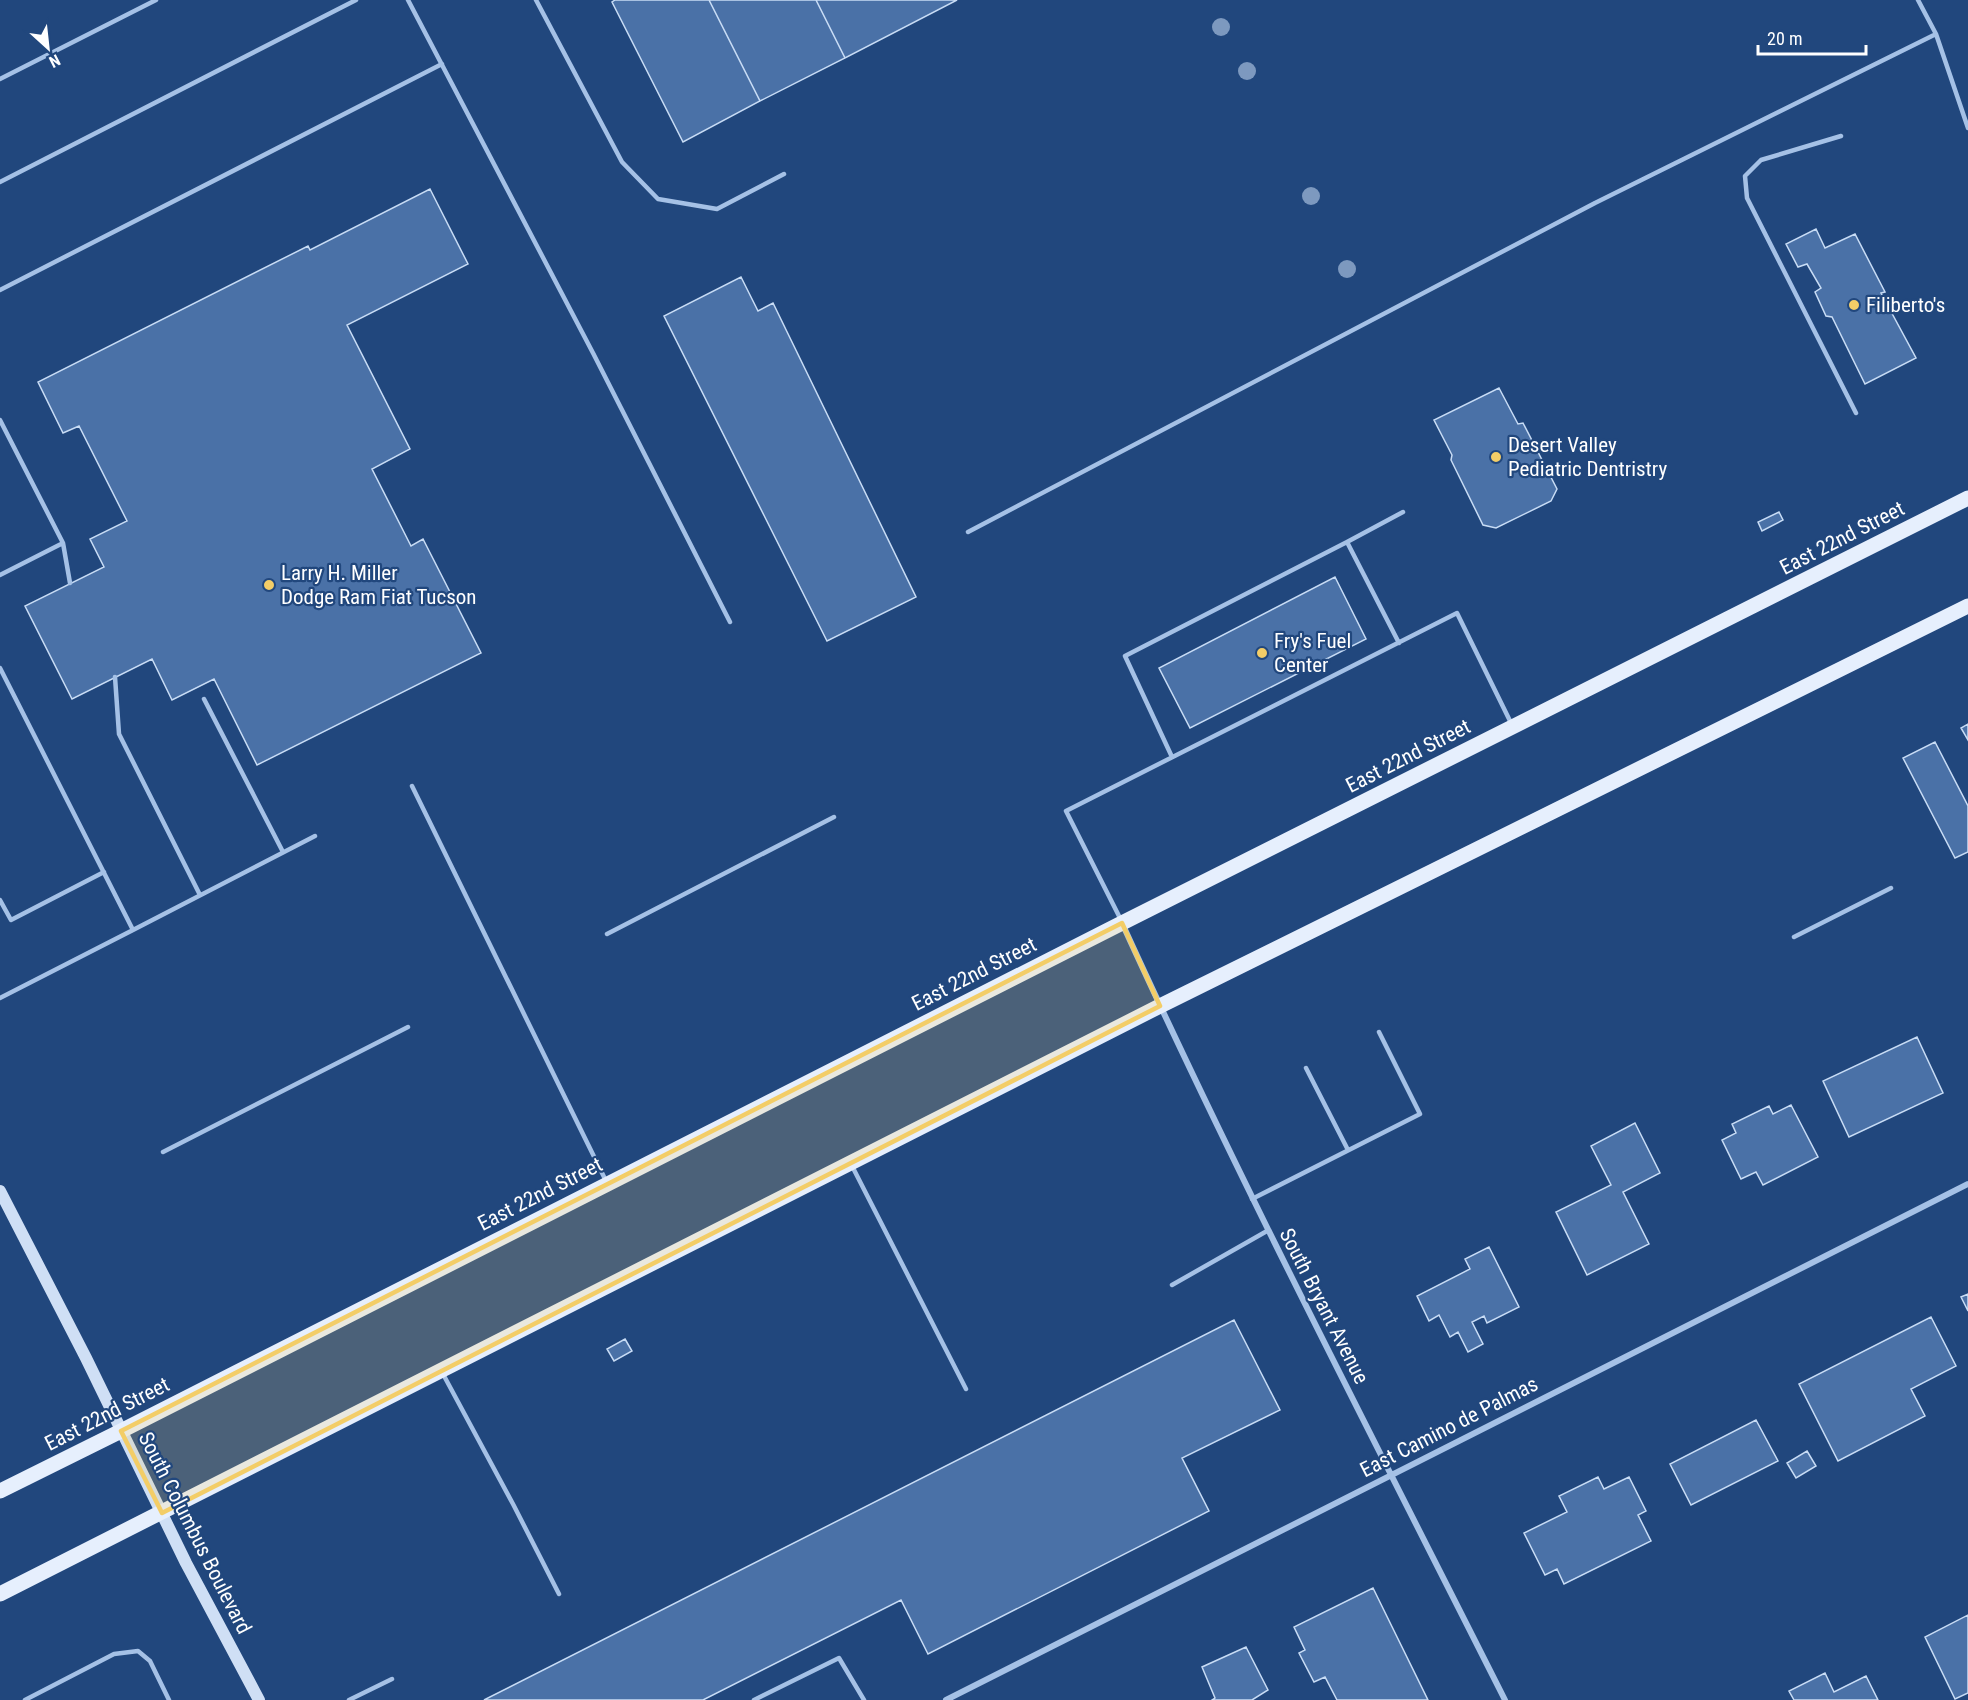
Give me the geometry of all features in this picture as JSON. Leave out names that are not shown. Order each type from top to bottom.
[{"type":"main road","name":"East 22nd Street","points":[[0,1491],[1968,498]]},
{"type":"main road","points":[[0,1594],[1160,1006],[1968,606]]},
{"type":"street","name":"South Bryant Avenue","points":[[1122,923],[1267,1231],[1505,1700]]},
{"type":"street","name":"East Camino de Palmas","points":[[946,1700],[1968,1184]]},
{"type":"street","name":"South Columbus Boulevard","points":[[0,1191],[186,1563],[259,1700]]},
{"type":"lane","points":[[0,79],[156,0]]},
{"type":"lane","points":[[0,182],[356,0]]},
{"type":"lane","points":[[408,0],[593,353],[730,622]]},
{"type":"lane","points":[[536,0],[622,162],[658,199],[717,208],[784,174]]},
{"type":"lane","points":[[1918,0],[1936,34],[1968,128]]},
{"type":"lane","points":[[968,532],[1595,203],[1936,34]]},
{"type":"lane","points":[[0,290],[442,64]]},
{"type":"lane","points":[[1841,136],[1761,160],[1745,176],[1747,198],[1856,413]]},
{"type":"lane","points":[[0,420],[3,432],[63,543],[70,584]]},
{"type":"lane","points":[[1172,757],[1125,656],[1403,512]]},
{"type":"lane","points":[[1347,542],[1399,643]]},
{"type":"lane","points":[[0,574],[63,543]]},
{"type":"lane","points":[[1122,923],[1066,811],[1456,613],[1513,727]]},
{"type":"lane","points":[[0,668],[133,930]]},
{"type":"lane","points":[[115,677],[119,734],[200,895]]},
{"type":"lane","points":[[204,699],[283,852]]},
{"type":"lane","points":[[412,786],[607,1184]]},
{"type":"lane","points":[[607,934],[834,818]]},
{"type":"lane","points":[[0,998],[315,836]]},
{"type":"lane","points":[[0,900],[11,920],[104,872]]},
{"type":"lane","points":[[1794,938],[1891,888]]},
{"type":"lane","points":[[163,1152],[408,1027]]},
{"type":"lane","points":[[1252,1199],[1420,1114],[1379,1032]]},
{"type":"lane","points":[[1306,1068],[1348,1150]]},
{"type":"lane","points":[[851,1164],[966,1389]]},
{"type":"lane","points":[[1172,1285],[1267,1231]]},
{"type":"lane","points":[[441,1371],[559,1594]]},
{"type":"lane","points":[[25,1700],[114,1654],[138,1651],[150,1661],[169,1700]]},
{"type":"lane","points":[[754,1700],[839,1658],[864,1700]]},
{"type":"lane","points":[[349,1700],[392,1679]]},
{"type":"highlighted area","points":[[1122,923],[1160,1006],[162,1513],[121,1431]]},
{"type":"building","points":[[615,0],[709,0],[760,101],[683,142],[612,2]]},
{"type":"building","points":[[709,0],[816,0],[845,58],[760,101]]},
{"type":"building","points":[[816,0],[957,0],[845,58]]},
{"type":"building","points":[[430,189],[468,264],[347,325],[410,449],[372,469],[411,546],[423,539],[481,653],[257,765],[214,679],[172,700],[152,659],[72,699],[25,606],[104,567],[90,539],[127,521],[79,426],[63,433],[38,382],[308,246],[310,250]]},
{"type":"building","name":"Filiberto's","points":[[1816,229],[1825,248],[1855,234],[1885,292],[1881,293],[1916,358],[1865,384],[1832,317],[1826,316],[1815,292],[1821,288],[1807,264],[1798,267],[1786,244]]},
{"type":"building","points":[[741,277],[758,311],[773,303],[916,597],[827,641],[664,316]]},
{"type":"building","name":"Desert Valley Pediatric Dentristry","points":[[1499,388],[1518,424],[1523,423],[1557,489],[1551,501],[1496,528],[1483,525],[1434,420]]},
{"type":"building","points":[[1779,512],[1783,520],[1762,531],[1758,522]]},
{"type":"building","name":"Fry's Fuel Center","points":[[1335,577],[1366,639],[1190,728],[1159,668]]},
{"type":"building","points":[[1968,724],[1968,740],[1961,728]]},
{"type":"building","points":[[1935,742],[1968,806],[1968,852],[1955,858],[1903,758]]},
{"type":"building","points":[[1917,1037],[1943,1093],[1849,1137],[1823,1081]]},
{"type":"building","points":[[1791,1105],[1818,1157],[1763,1185],[1756,1172],[1741,1179],[1722,1140],[1736,1133],[1732,1124],[1769,1106],[1773,1114]]},
{"type":"building","points":[[1635,1123],[1660,1173],[1623,1192],[1649,1244],[1587,1275],[1556,1212],[1611,1185],[1591,1146]]},
{"type":"building","points":[[1489,1247],[1519,1307],[1487,1323],[1484,1316],[1472,1322],[1483,1344],[1468,1352],[1458,1332],[1450,1337],[1439,1315],[1429,1321],[1417,1296],[1470,1269],[1465,1259]]},
{"type":"building","points":[[1968,1294],[1968,1311],[1961,1297]]},
{"type":"building","points":[[1931,1317],[1956,1366],[1911,1389],[1925,1416],[1838,1461],[1799,1384]]},
{"type":"building","points":[[1234,1320],[1280,1410],[1182,1458],[1209,1511],[928,1654],[901,1600],[703,1700],[484,1700]]},
{"type":"building","points":[[625,1339],[632,1351],[614,1361],[607,1349]]},
{"type":"building","points":[[1756,1420],[1778,1461],[1691,1505],[1670,1464]]},
{"type":"building","points":[[1807,1451],[1816,1466],[1796,1478],[1787,1463]]},
{"type":"building","points":[[1598,1477],[1604,1489],[1629,1477],[1646,1511],[1638,1515],[1651,1541],[1564,1584],[1557,1569],[1545,1575],[1524,1533],[1567,1512],[1559,1496]]},
{"type":"building","points":[[1373,1588],[1428,1700],[1337,1700],[1325,1677],[1314,1682],[1299,1653],[1305,1650],[1294,1627]]},
{"type":"building","points":[[1968,1615],[1968,1693],[1955,1699],[1925,1637]]},
{"type":"building","points":[[1246,1647],[1268,1690],[1252,1700],[1212,1700],[1215,1698],[1202,1667]]},
{"type":"building","points":[[1825,1673],[1834,1692],[1866,1676],[1878,1700],[1794,1700],[1789,1691]]},
{"type":"place","name":"Filiberto's","points":[[1854,305]]},
{"type":"place","name":"Desert Valley Pediatric Dentristry","points":[[1496,457]]},
{"type":"place","name":"Larry H. Miller Dodge Ram Fiat Tucson","points":[[269,585]]},
{"type":"place","name":"Fry's Fuel Center","points":[[1262,653]]}]
